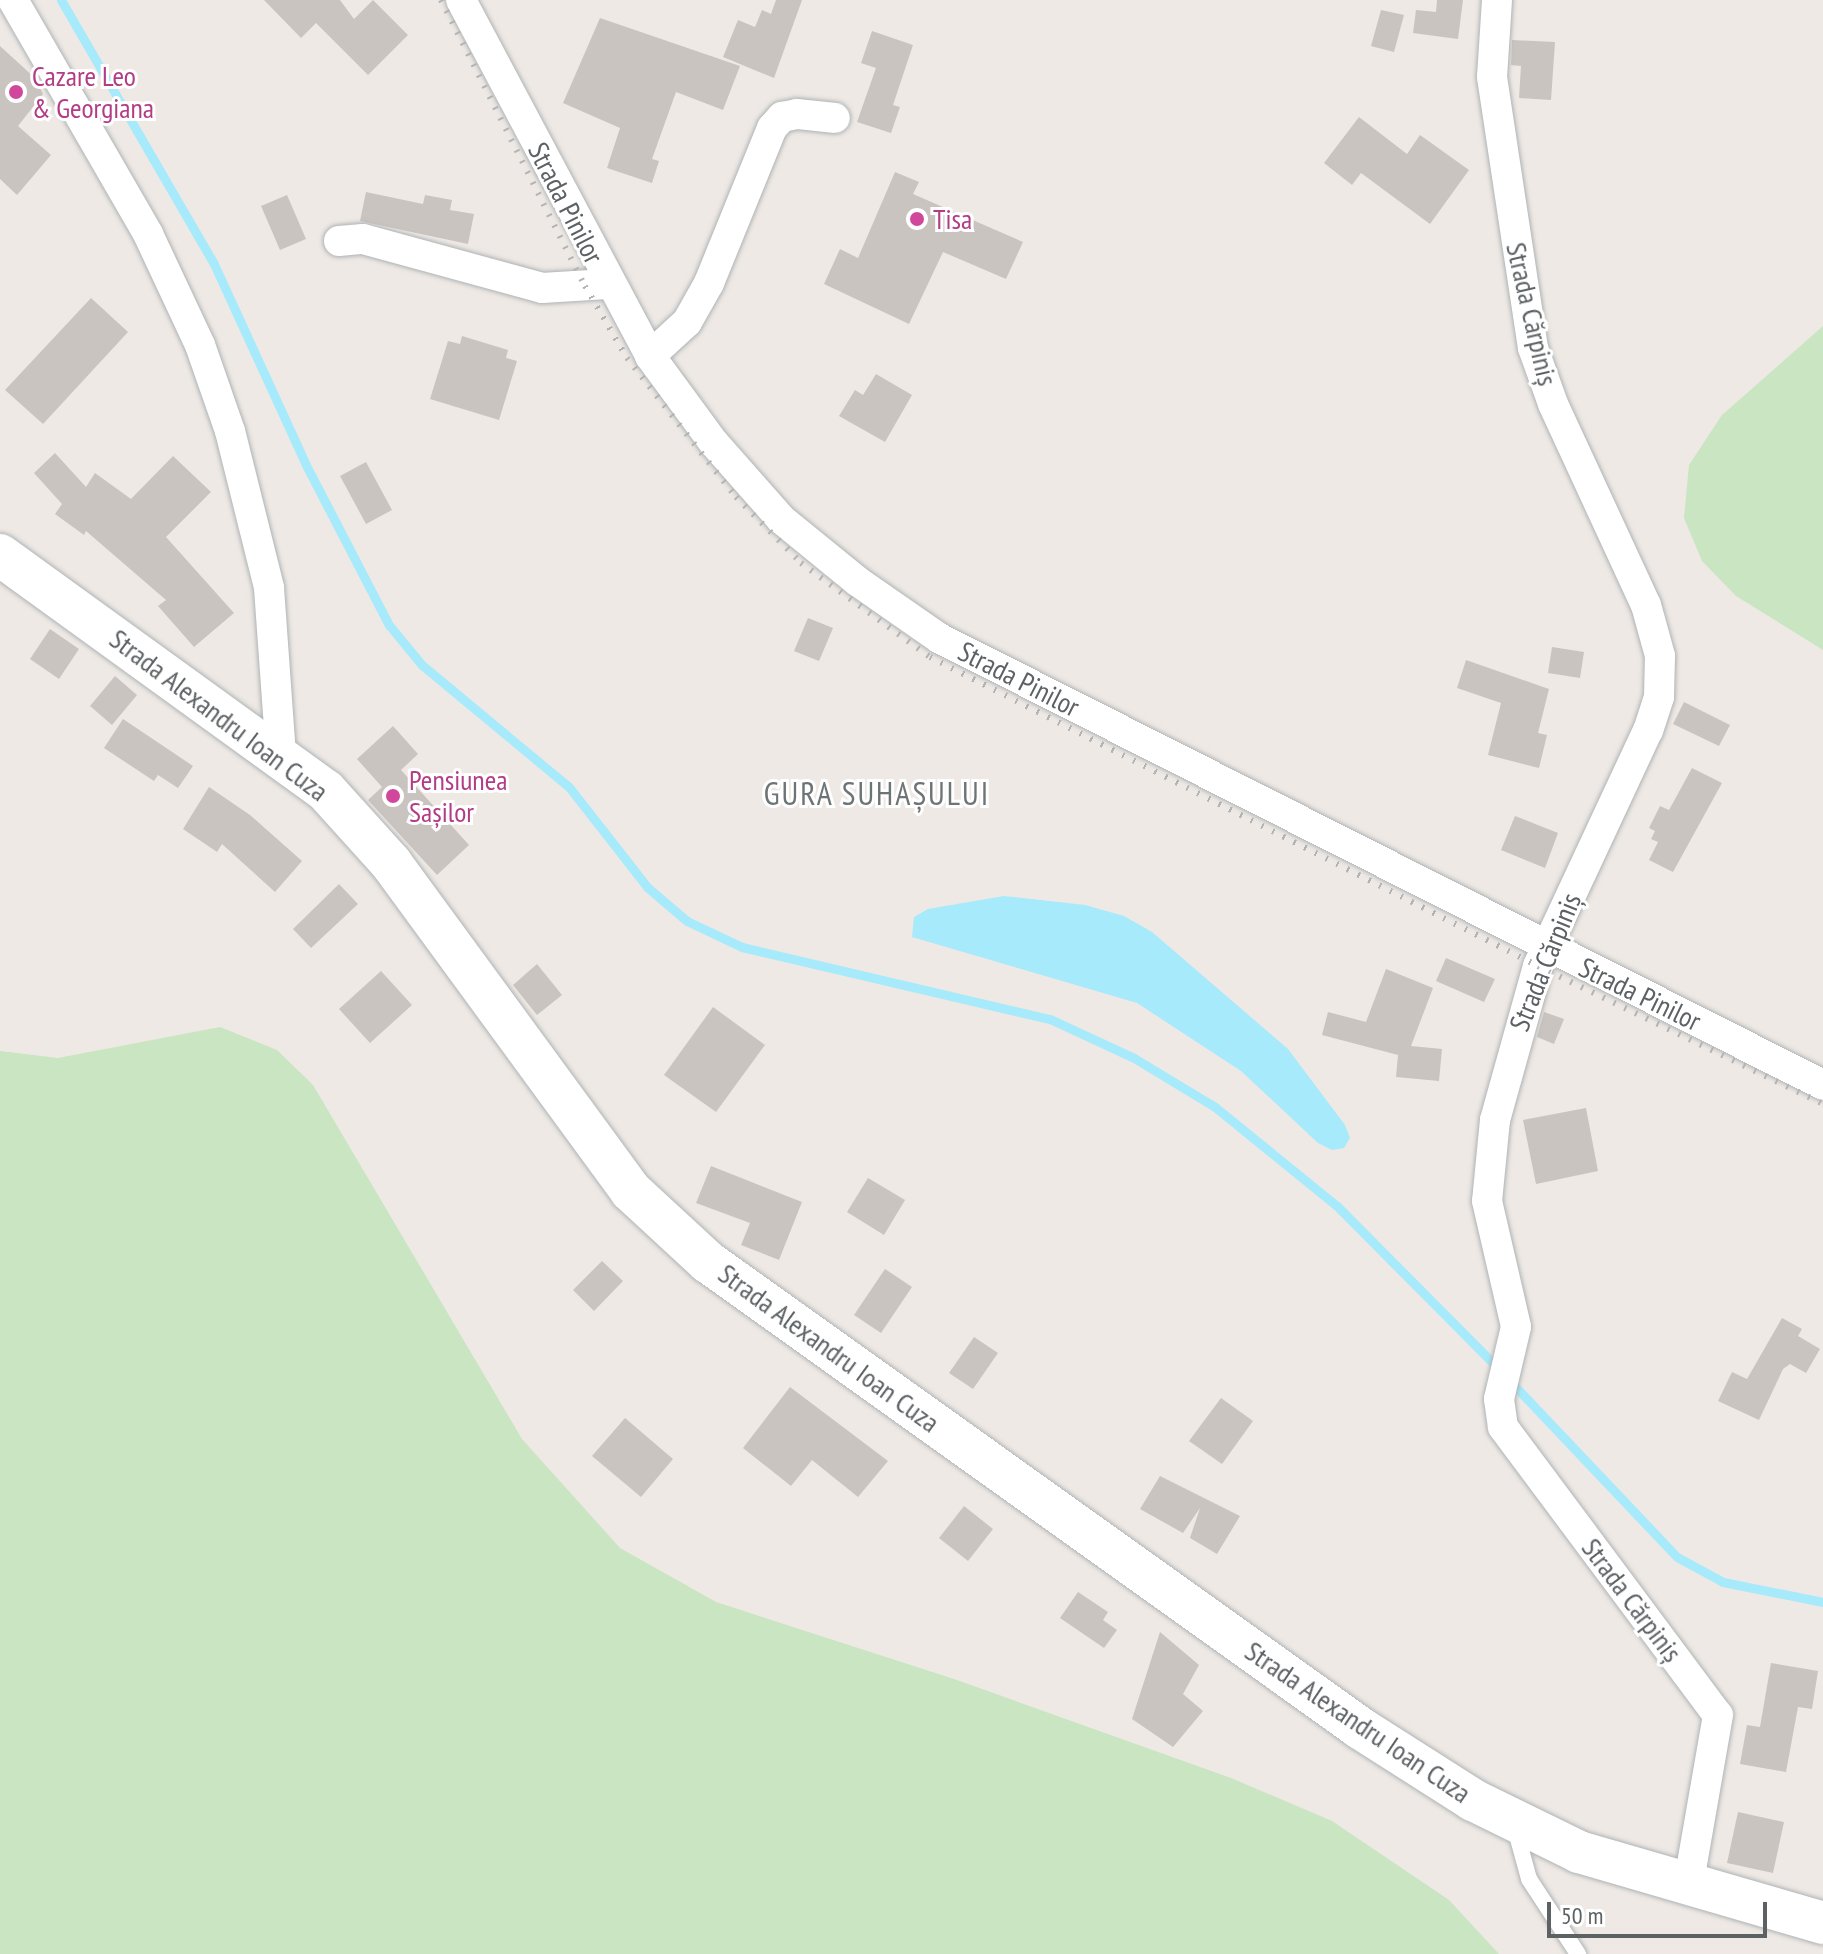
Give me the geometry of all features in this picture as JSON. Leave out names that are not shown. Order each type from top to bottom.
[{"type":"main road","name":"Strada Alexandru Ioan Cuza","points":[[0,555],[281,754],[326,791],[391,863],[598,1151],[666,1227],[1360,1728],[1514,1824],[1579,1852],[1688,1887],[1823,1923]]},
{"type":"street","points":[[13,0],[148,234],[200,345],[234,444],[269,588],[281,754]]},
{"type":"street","name":"Strada Pinilor","points":[[461,0],[607,284],[650,356],[714,443],[781,519],[894,610],[1547,947],[1823,1085]]},
{"type":"street","name":"Strada Cărpiniș","points":[[1497,0],[1492,77],[1533,348],[1553,404],[1646,605],[1660,656],[1659,697],[1648,730],[1547,947],[1516,1031],[1487,1165],[1495,1240],[1515,1309],[1513,1344],[1499,1399],[1503,1427],[1718,1715],[1688,1887]]},
{"type":"street","points":[[650,356],[687,322],[709,283],[772,128],[782,117],[797,114],[835,118]]},
{"type":"street","points":[[339,241],[363,239],[542,288],[607,284]]},
{"type":"lane","points":[[1514,1824],[1529,1879],[1578,1954]]},
{"type":"green space","points":[[1823,326],[1823,650],[1736,596],[1702,561],[1684,518],[1689,465],[1722,415]]},
{"type":"green space","points":[[220,1027],[277,1050],[313,1085],[522,1439],[620,1548],[716,1602],[954,1679],[1231,1778],[1332,1821],[1449,1900],[1499,1954],[0,1954],[0,1051],[58,1058]]},
{"type":"water","points":[[1004,896],[1085,905],[1124,916],[1152,932],[1288,1049],[1345,1125],[1350,1138],[1344,1148],[1332,1150],[1318,1143],[1241,1071],[1137,1003],[912,937],[914,917],[928,909]]},
{"type":"building","points":[[264,0],[340,0],[354,19],[373,0],[408,35],[368,75],[316,23],[301,38]]},
{"type":"building","points":[[776,0],[802,0],[774,78],[723,57],[738,20],[755,27],[762,10],[771,14]]},
{"type":"building","points":[[1437,0],[1463,0],[1458,39],[1413,33],[1416,10],[1436,12]]},
{"type":"building","points":[[1381,10],[1404,15],[1394,52],[1371,46]]},
{"type":"building","points":[[600,18],[740,66],[723,110],[676,92],[652,159],[659,161],[652,183],[607,168],[620,128],[563,103]]},
{"type":"building","points":[[872,31],[913,45],[893,105],[900,107],[891,133],[857,122],[876,68],[861,63]]},
{"type":"building","points":[[1512,40],[1555,42],[1551,100],[1519,98],[1521,66],[1511,65]]},
{"type":"building","points":[[0,46],[35,78],[43,94],[18,126],[51,155],[17,195],[0,179]]},
{"type":"building","points":[[1359,117],[1407,154],[1420,135],[1469,170],[1430,224],[1361,173],[1352,185],[1324,163]]},
{"type":"building","points":[[895,172],[919,182],[913,194],[1023,242],[1006,279],[943,252],[909,324],[824,284],[840,249],[858,258]]},
{"type":"building","points":[[366,192],[423,204],[425,195],[452,200],[450,210],[474,214],[468,244],[360,221]]},
{"type":"building","points":[[287,195],[306,239],[280,250],[261,206]]},
{"type":"building","points":[[91,298],[128,332],[43,424],[5,390]]},
{"type":"building","points":[[462,336],[508,350],[506,358],[517,361],[499,420],[430,399],[448,341],[460,344]]},
{"type":"building","points":[[876,374],[912,395],[885,442],[839,416],[855,390],[863,395]]},
{"type":"building","points":[[55,453],[86,487],[95,473],[131,499],[173,456],[211,492],[166,537],[234,613],[194,647],[158,606],[166,600],[86,531],[84,535],[55,514],[62,504],[34,473]]},
{"type":"building","points":[[366,462],[392,510],[366,524],[340,476]]},
{"type":"building","points":[[808,618],[833,628],[819,661],[794,651]]},
{"type":"building","points":[[50,629],[79,649],[59,679],[30,659]]},
{"type":"building","points":[[1552,647],[1584,652],[1580,678],[1548,673]]},
{"type":"building","points":[[1466,660],[1549,689],[1538,733],[1547,735],[1539,768],[1488,755],[1501,703],[1457,688]]},
{"type":"building","points":[[115,676],[137,695],[112,725],[90,706]]},
{"type":"building","points":[[1684,702],[1730,725],[1719,746],[1673,724]]},
{"type":"building","points":[[123,719],[193,766],[178,788],[158,775],[154,781],[104,748]]},
{"type":"building","points":[[393,726],[418,754],[401,770],[469,845],[437,875],[368,800],[382,787],[357,759]]},
{"type":"building","points":[[1692,768],[1722,783],[1673,872],[1649,860],[1658,842],[1651,839],[1655,831],[1649,828],[1660,806],[1669,810]]},
{"type":"building","points":[[209,787],[250,815],[302,861],[275,892],[222,844],[217,852],[183,829]]},
{"type":"building","points":[[1515,816],[1558,833],[1545,868],[1501,850]]},
{"type":"building","points":[[339,884],[358,904],[311,948],[293,929]]},
{"type":"building","points":[[1446,958],[1495,979],[1484,1002],[1436,981]]},
{"type":"building","points":[[537,964],[562,995],[537,1015],[513,985]]},
{"type":"building","points":[[1386,969],[1433,988],[1411,1046],[1442,1049],[1439,1081],[1396,1077],[1398,1055],[1322,1035],[1328,1012],[1366,1022]]},
{"type":"building","points":[[381,971],[412,1005],[370,1043],[339,1009]]},
{"type":"building","points":[[713,1007],[765,1045],[716,1112],[664,1075]]},
{"type":"building","points":[[1544,1012],[1564,1019],[1554,1044],[1537,1037]]},
{"type":"building","points":[[1586,1108],[1598,1171],[1536,1184],[1523,1120]]},
{"type":"building","points":[[711,1166],[802,1202],[779,1260],[741,1245],[750,1223],[696,1203]]},
{"type":"building","points":[[868,1178],[905,1200],[884,1235],[847,1212]]},
{"type":"building","points":[[602,1261],[623,1281],[594,1311],[573,1290]]},
{"type":"building","points":[[885,1269],[912,1287],[881,1333],[854,1315]]},
{"type":"building","points":[[1782,1318],[1802,1329],[1798,1336],[1820,1349],[1806,1373],[1790,1364],[1783,1369],[1759,1420],[1718,1401],[1732,1372],[1747,1379]]},
{"type":"building","points":[[974,1337],[998,1353],[973,1389],[949,1373]]},
{"type":"building","points":[[790,1387],[888,1461],[858,1497],[812,1460],[791,1486],[743,1448]]},
{"type":"building","points":[[1221,1398],[1253,1421],[1222,1464],[1189,1441]]},
{"type":"building","points":[[625,1418],[673,1459],[641,1497],[592,1456]]},
{"type":"building","points":[[1160,1476],[1240,1516],[1217,1554],[1190,1538],[1200,1508],[1183,1533],[1140,1509]]},
{"type":"building","points":[[964,1506],[993,1529],[968,1561],[939,1538]]},
{"type":"building","points":[[1078,1592],[1108,1612],[1103,1620],[1117,1630],[1104,1648],[1060,1618]]},
{"type":"building","points":[[1160,1632],[1199,1665],[1183,1694],[1203,1711],[1173,1747],[1132,1719]]},
{"type":"building","points":[[1771,1663],[1818,1671],[1812,1709],[1798,1707],[1786,1772],[1740,1764],[1747,1725],[1760,1727]]},
{"type":"building","points":[[1738,1812],[1784,1822],[1773,1873],[1727,1863]]},
{"type":"waterway","points":[[61,0],[214,264],[306,465],[389,625],[422,665],[569,787],[647,887],[687,921],[742,947],[1050,1019],[1134,1058],[1215,1107],[1337,1206],[1499,1369]]},
{"type":"waterway","points":[[1509,1380],[1677,1557],[1723,1582],[1823,1602]]},
{"type":"railway","points":[[441,0],[585,286],[627,358],[736,497],[801,563],[930,657],[1538,966],[1823,1104]]},
{"type":"place","name":"Cazare Leo & Georgiana","points":[[16,92]]},
{"type":"place","name":"Tisa","points":[[917,219]]},
{"type":"place","name":"Pensiunea Sașilor","points":[[393,796]]},
{"type":"district","name":"GURA SUHAȘULUI","points":[[877,793]]}]
